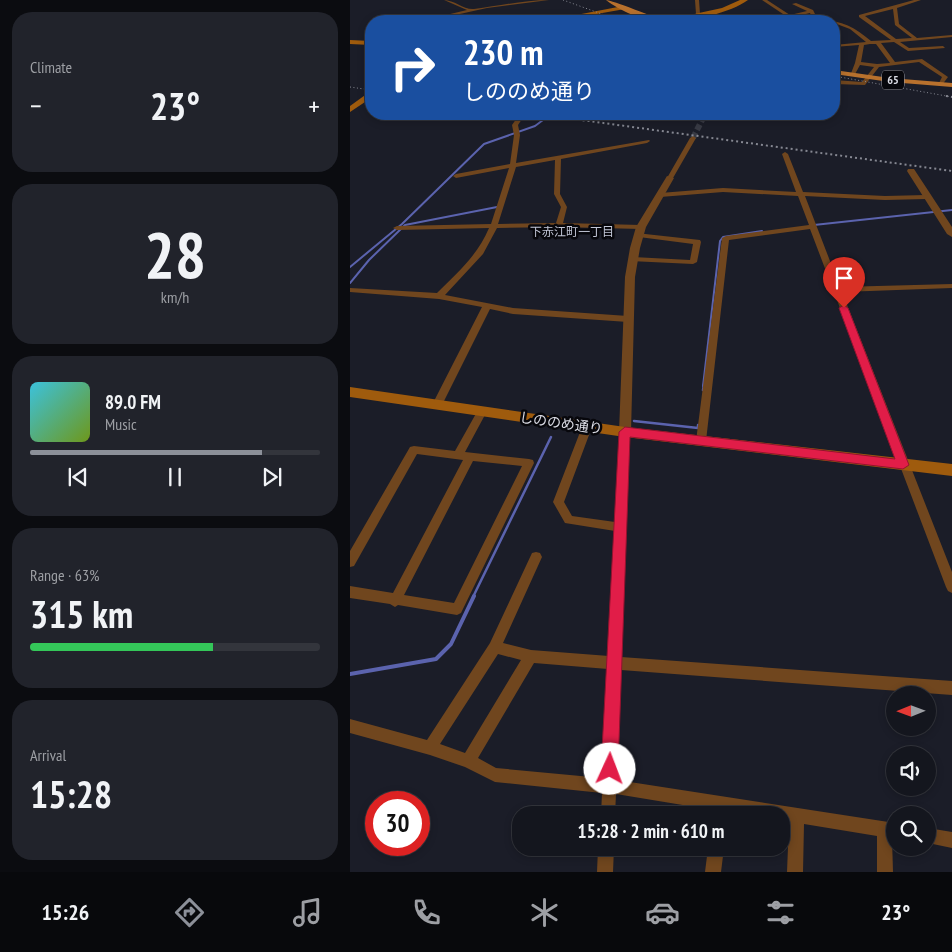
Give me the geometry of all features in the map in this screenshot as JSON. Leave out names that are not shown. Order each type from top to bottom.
[{"type":"main road","points":[[609,0],[623,8],[643,15]]},
{"type":"main road","points":[[693,15],[724,10],[746,0]]},
{"type":"main road","points":[[583,15],[623,8]]},
{"type":"main road","points":[[350,42],[365,43]]},
{"type":"main road","name":"65","points":[[840,73],[952,84]]},
{"type":"main road","points":[[350,110],[365,99]]},
{"type":"main road","name":"しののめ通り","points":[[351,395],[625,432],[952,470]]},
{"type":"street","points":[[446,0],[470,10]]},
{"type":"street","points":[[449,15],[527,1],[547,0]]},
{"type":"street","points":[[697,0],[698,14]]},
{"type":"street","points":[[764,0],[789,15]]},
{"type":"street","points":[[781,9],[803,0]]},
{"type":"street","points":[[919,0],[861,16],[908,50],[943,47]]},
{"type":"street","points":[[794,4],[811,11],[813,15]]},
{"type":"street","points":[[895,7],[897,25],[915,38]]},
{"type":"street","points":[[794,15],[811,11]]},
{"type":"street","points":[[840,22],[874,42],[893,63]]},
{"type":"street","points":[[840,26],[846,25]]},
{"type":"street","points":[[840,45],[952,36]]},
{"type":"street","points":[[931,37],[949,51]]},
{"type":"street","points":[[852,75],[858,63],[862,43]]},
{"type":"street","points":[[858,63],[877,66],[920,60],[945,77],[940,84]]},
{"type":"street","points":[[840,82],[863,84],[877,66]]},
{"type":"street","points":[[439,296],[485,246],[495,226],[512,166],[518,131],[515,125],[518,120]]},
{"type":"street","points":[[608,806],[625,432],[628,319],[633,259],[640,231],[692,138]]},
{"type":"street","points":[[456,176],[647,141]]},
{"type":"street","points":[[785,154],[903,465],[951,581]]},
{"type":"street","points":[[558,158],[557,194],[564,206],[559,225]]},
{"type":"street","points":[[910,171],[952,234]]},
{"type":"street","points":[[660,195],[723,190],[885,198],[926,197]]},
{"type":"street","points":[[397,228],[559,225],[640,231],[697,242],[693,262],[633,259]]},
{"type":"street","points":[[701,441],[726,238],[813,227]]},
{"type":"street","points":[[837,290],[952,286]]},
{"type":"street","points":[[350,290],[439,296],[487,306],[550,315],[628,319]]},
{"type":"street","points":[[437,406],[487,306]]},
{"type":"street","points":[[458,454],[482,413]]},
{"type":"street","points":[[587,427],[558,502],[569,520],[620,527]]},
{"type":"street","points":[[350,562],[414,450],[529,463],[457,609],[350,592]]},
{"type":"street","points":[[395,600],[470,457]]},
{"type":"street","points":[[430,748],[495,647],[536,556]]},
{"type":"street","points":[[495,647],[531,656],[952,688]]},
{"type":"street","points":[[468,761],[531,656]]},
{"type":"street","points":[[350,726],[430,748],[468,761],[495,775],[609,786],[706,806]]},
{"type":"street","points":[[790,815],[886,830]]},
{"type":"street","points":[[795,872],[797,816]]},
{"type":"street","points":[[936,837],[952,840]]},
{"type":"street","points":[[605,872],[606,856]]},
{"type":"street","points":[[713,872],[715,856]]},
{"type":"street","points":[[885,872],[887,856]]},
{"type":"waterway","points":[[350,267],[402,224],[484,144],[535,126],[543,120]]},
{"type":"waterway","points":[[350,283],[369,260],[405,225],[497,207]]},
{"type":"waterway","points":[[814,225],[952,210]]},
{"type":"waterway","points":[[703,386],[720,241],[723,237],[762,231]]},
{"type":"waterway","points":[[703,390],[704,384]]},
{"type":"waterway","points":[[634,421],[698,428],[698,425]]},
{"type":"waterway","points":[[473,597],[551,437]]},
{"type":"waterway","points":[[350,674],[436,659],[451,644],[474,596]]},
{"type":"tunnel","points":[[693,138],[702,120]]},
{"type":"railway","points":[[563,0],[604,15]]},
{"type":"railway","points":[[840,77],[952,97],[946,96]]},
{"type":"railway","points":[[350,87],[365,89]]},
{"type":"railway","points":[[582,120],[952,171]]},
{"type":"district","name":"下赤江町一丁目","points":[[572,232]]},
{"type":"route","points":[[610,769],[625,432],[903,465],[844,308]]}]
